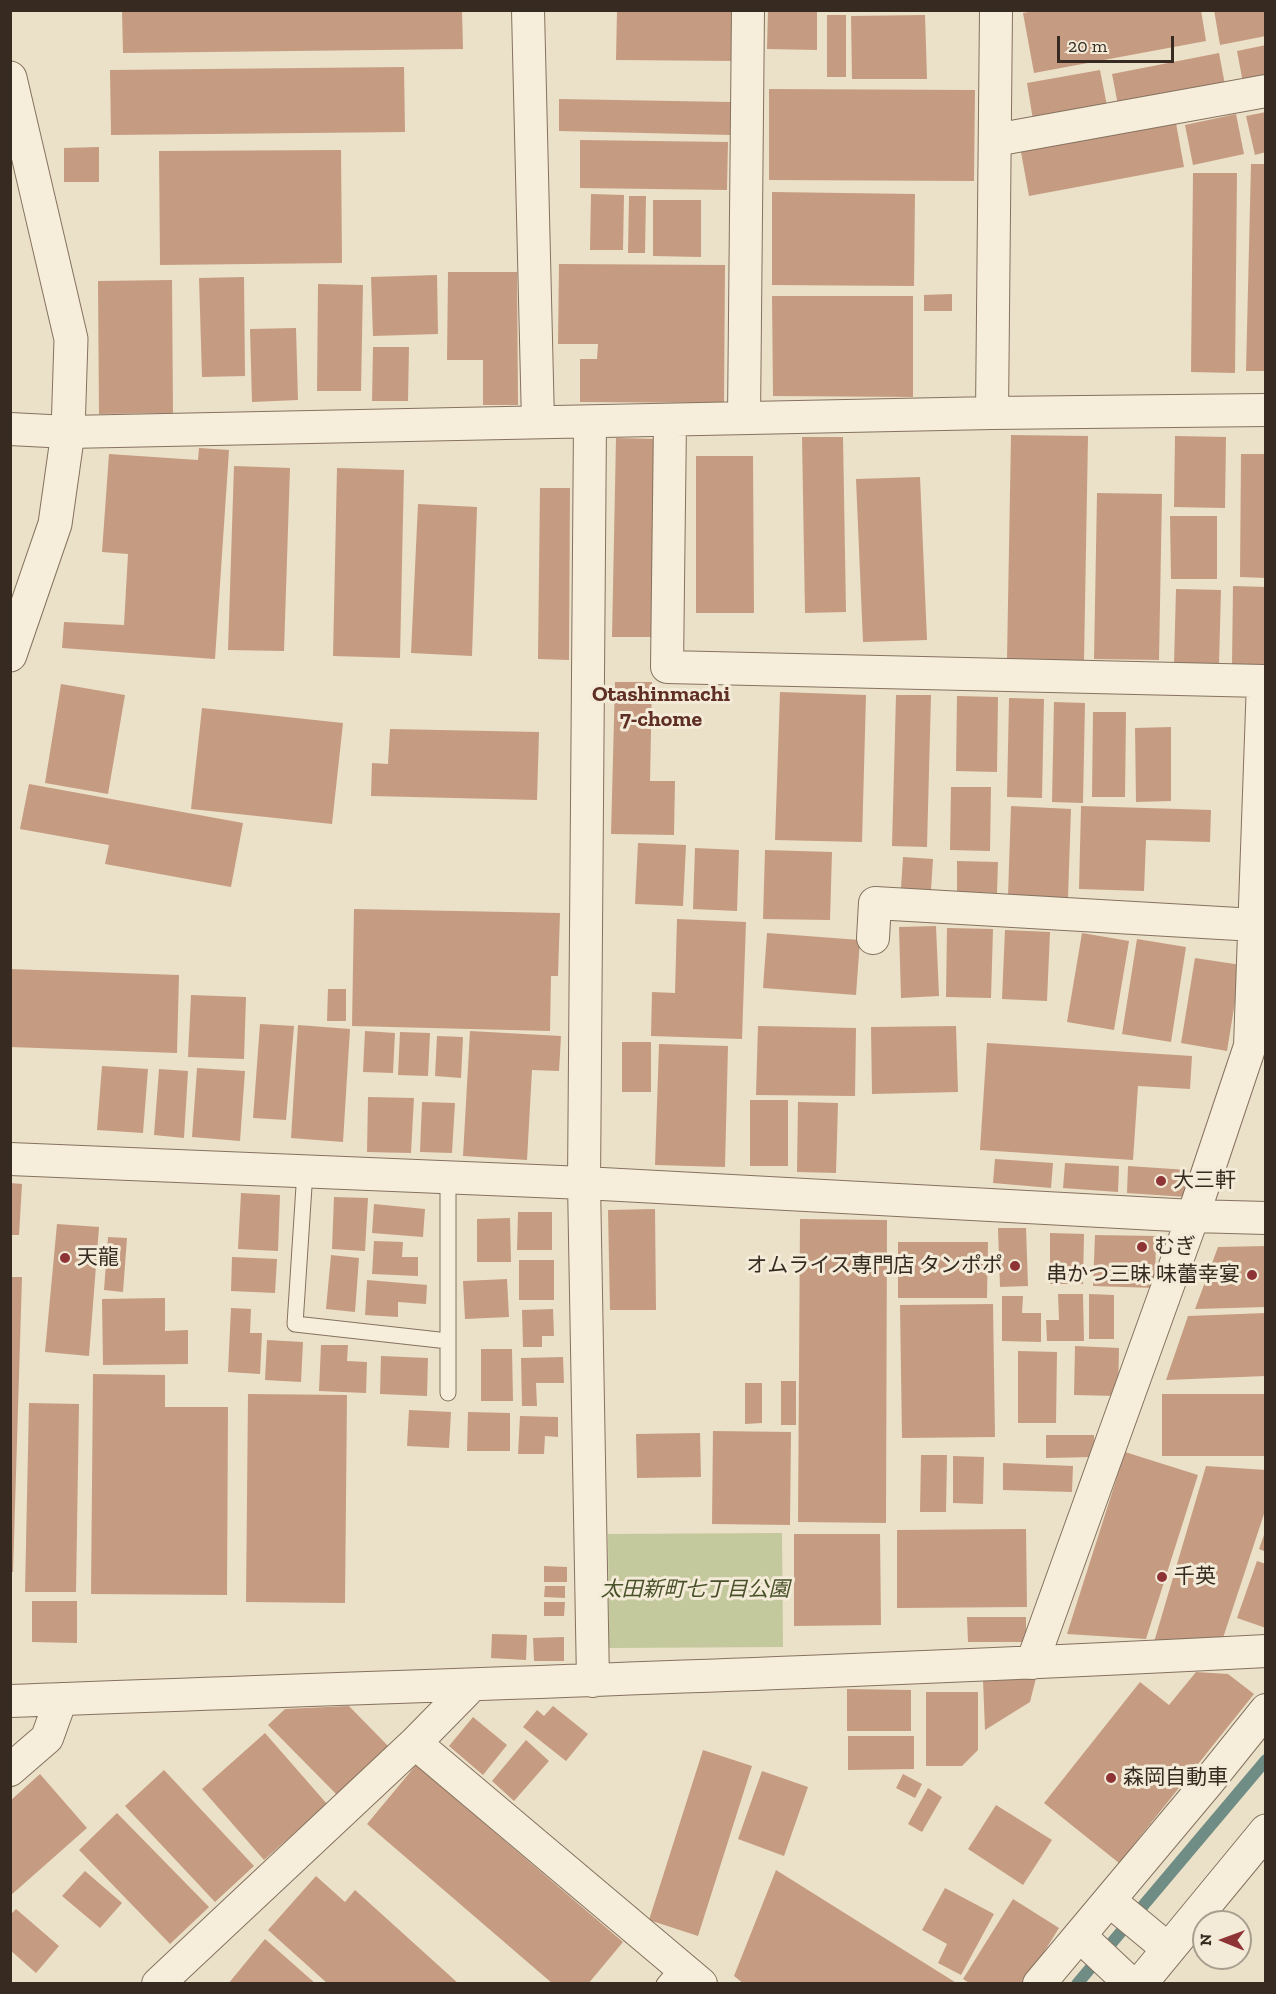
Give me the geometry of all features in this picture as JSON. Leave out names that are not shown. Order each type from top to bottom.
[{"type":"street","points":[[528,10],[538,422]]},
{"type":"street","points":[[744,418],[748,10]]},
{"type":"street","points":[[992,413],[996,10]]},
{"type":"street","points":[[10,655],[55,524],[68,432],[71,339],[11,79]]},
{"type":"street","points":[[994,140],[1266,91]]},
{"type":"street","points":[[10,429],[68,432],[992,413],[1266,410]]},
{"type":"street","points":[[670,420],[667,667],[1263,681],[1262,794],[1250,1046],[1193,1216],[1032,1663]]},
{"type":"street","points":[[590,422],[584,1183],[593,1681]]},
{"type":"street","points":[[873,938],[875,903],[1255,925]]},
{"type":"street","points":[[10,1159],[584,1183],[1266,1218]]},
{"type":"street","points":[[10,1701],[471,1686],[1266,1651]]},
{"type":"street","points":[[158,1983],[415,1743],[471,1686]]},
{"type":"street","points":[[10,1770],[47,1738],[61,1699]]},
{"type":"street","points":[[1039,1983],[1110,1901],[1266,1710]]},
{"type":"street","points":[[415,1743],[681,1978]]},
{"type":"street","points":[[1140,1983],[1266,1831]]},
{"type":"street","points":[[1110,1901],[1168,1949]]},
{"type":"street","points":[[1080,1936],[1121,1975]]},
{"type":"lane","points":[[305,1172],[295,1324],[448,1341]]},
{"type":"lane","points":[[447,1178],[448,1393]]},
{"type":"green space","name":"太田新町七丁目公園","points":[[782,1533],[783,1647],[609,1648],[608,1534]]},
{"type":"building","points":[[122,10],[462,10],[463,49],[123,53]]},
{"type":"building","points":[[617,10],[735,10],[735,61],[616,60]]},
{"type":"building","points":[[768,10],[817,10],[817,50],[767,49]]},
{"type":"building","points":[[1039,10],[1201,10],[1206,41],[1034,73],[1023,13]]},
{"type":"building","points":[[1214,10],[1266,10],[1266,36],[1220,45]]},
{"type":"building","points":[[827,15],[846,15],[846,77],[827,77]]},
{"type":"building","points":[[925,15],[927,79],[852,79],[851,16]]},
{"type":"building","points":[[1266,45],[1266,79],[1243,83],[1237,51]]},
{"type":"building","points":[[1219,53],[1225,85],[1118,105],[1112,74]]},
{"type":"building","points":[[404,67],[405,132],[111,135],[110,70]]},
{"type":"building","points":[[1100,70],[1107,106],[1033,120],[1027,83]]},
{"type":"building","points":[[769,89],[975,90],[974,181],[769,180]]},
{"type":"building","points":[[559,99],[731,102],[730,135],[559,131]]},
{"type":"building","points":[[1266,112],[1266,152],[1255,155],[1246,116]]},
{"type":"building","points":[[1236,114],[1244,154],[1193,165],[1185,125]]},
{"type":"building","points":[[1176,123],[1184,167],[1029,196],[1021,152]]},
{"type":"building","points":[[580,140],[728,142],[727,190],[580,188]]},
{"type":"building","points":[[99,147],[99,182],[64,182],[64,148]]},
{"type":"building","points":[[341,150],[342,263],[160,265],[159,151]]},
{"type":"building","points":[[1251,164],[1266,164],[1266,371],[1246,371]]},
{"type":"building","points":[[1193,173],[1237,173],[1235,373],[1191,372]]},
{"type":"building","points":[[772,192],[915,194],[914,286],[772,285]]},
{"type":"building","points":[[591,194],[624,195],[623,250],[590,250]]},
{"type":"building","points":[[629,196],[646,196],[645,253],[628,253]]},
{"type":"building","points":[[653,200],[701,200],[701,257],[653,256]]},
{"type":"building","points":[[559,264],[725,265],[724,403],[580,402],[580,359],[597,359],[598,344],[558,344]]},
{"type":"building","points":[[448,272],[517,272],[518,405],[483,405],[483,360],[447,360]]},
{"type":"building","points":[[437,275],[438,334],[373,336],[371,277]]},
{"type":"building","points":[[244,277],[245,376],[202,377],[199,278]]},
{"type":"building","points":[[172,280],[173,413],[99,414],[98,281]]},
{"type":"building","points":[[318,284],[363,285],[361,391],[317,391]]},
{"type":"building","points":[[952,294],[952,311],[924,311],[924,295]]},
{"type":"building","points":[[772,296],[913,296],[913,397],[773,396]]},
{"type":"building","points":[[296,328],[298,400],[252,402],[250,329]]},
{"type":"building","points":[[373,347],[409,347],[408,401],[372,401]]},
{"type":"building","points":[[1011,435],[1088,436],[1084,661],[1007,660]]},
{"type":"building","points":[[1175,436],[1226,437],[1225,508],[1174,507]]},
{"type":"building","points":[[802,437],[843,437],[846,612],[805,613]]},
{"type":"building","points":[[616,438],[659,439],[655,637],[612,637]]},
{"type":"building","points":[[199,448],[229,450],[215,659],[62,648],[64,622],[124,625],[128,554],[102,552],[109,454],[198,460]]},
{"type":"building","points":[[1241,454],[1266,454],[1266,578],[1240,577]]},
{"type":"building","points":[[696,456],[753,456],[754,613],[696,613]]},
{"type":"building","points":[[234,466],[290,468],[284,651],[228,650]]},
{"type":"building","points":[[337,468],[404,470],[400,658],[333,656]]},
{"type":"building","points":[[920,477],[927,640],[863,642],[856,479]]},
{"type":"building","points":[[540,488],[570,488],[569,660],[538,659]]},
{"type":"building","points":[[1097,493],[1162,494],[1159,660],[1094,659]]},
{"type":"building","points":[[418,504],[477,507],[472,656],[411,653]]},
{"type":"building","points":[[1170,516],[1217,516],[1217,579],[1171,579]]},
{"type":"building","points":[[1233,586],[1266,587],[1266,665],[1232,665]]},
{"type":"building","points":[[1176,589],[1221,590],[1219,664],[1174,664]]},
{"type":"building","points":[[615,682],[652,682],[650,781],[675,781],[674,835],[611,834]]},
{"type":"building","points":[[61,684],[125,695],[108,794],[45,783]]},
{"type":"building","points":[[780,692],[866,695],[862,842],[775,840]]},
{"type":"building","points":[[896,695],[931,695],[927,847],[892,846]]},
{"type":"building","points":[[957,696],[998,697],[997,772],[956,771]]},
{"type":"building","points":[[1009,698],[1044,699],[1042,798],[1007,797]]},
{"type":"building","points":[[1054,702],[1085,703],[1083,803],[1052,802]]},
{"type":"building","points":[[202,708],[343,723],[332,824],[191,809]]},
{"type":"building","points":[[1093,712],[1126,712],[1125,797],[1092,797]]},
{"type":"building","points":[[1171,727],[1171,801],[1136,802],[1135,728]]},
{"type":"building","points":[[390,729],[539,732],[537,800],[371,796],[372,763],[388,764]]},
{"type":"building","points":[[29,784],[243,823],[231,887],[105,864],[109,845],[20,829]]},
{"type":"building","points":[[951,787],[991,787],[990,851],[950,850]]},
{"type":"building","points":[[1011,806],[1071,809],[1068,898],[1008,896]]},
{"type":"building","points":[[1081,806],[1211,810],[1210,842],[1146,840],[1144,891],[1079,889]]},
{"type":"building","points":[[638,843],[686,845],[683,906],[635,904]]},
{"type":"building","points":[[695,848],[739,850],[737,911],[693,909]]},
{"type":"building","points":[[765,850],[832,852],[830,920],[763,919]]},
{"type":"building","points":[[903,857],[933,859],[931,890],[901,888]]},
{"type":"building","points":[[957,861],[998,862],[997,893],[957,892]]},
{"type":"building","points":[[354,909],[560,913],[558,976],[551,976],[550,1031],[352,1026]]},
{"type":"building","points":[[677,919],[746,922],[742,1039],[651,1036],[652,992],[675,993]]},
{"type":"building","points":[[936,926],[939,996],[901,998],[899,927]]},
{"type":"building","points":[[947,928],[993,929],[991,998],[946,997]]},
{"type":"building","points":[[1005,930],[1050,932],[1047,1001],[1002,999]]},
{"type":"building","points":[[767,933],[860,940],[856,995],[763,988]]},
{"type":"building","points":[[1082,933],[1129,941],[1114,1030],[1067,1022]]},
{"type":"building","points":[[1137,939],[1186,947],[1171,1042],[1122,1034]]},
{"type":"building","points":[[1195,958],[1241,965],[1227,1051],[1181,1043]]},
{"type":"building","points":[[10,969],[179,975],[177,1053],[10,1047]]},
{"type":"building","points":[[328,989],[346,989],[346,1021],[327,1021]]},
{"type":"building","points":[[191,995],[246,997],[244,1059],[188,1057]]},
{"type":"building","points":[[260,1024],[294,1026],[286,1120],[253,1118]]},
{"type":"building","points":[[298,1025],[350,1029],[343,1142],[291,1138]]},
{"type":"building","points":[[758,1026],[856,1028],[855,1096],[756,1095]]},
{"type":"building","points":[[956,1026],[958,1092],[872,1094],[871,1027]]},
{"type":"building","points":[[365,1031],[395,1033],[393,1073],[363,1072]]},
{"type":"building","points":[[470,1031],[561,1036],[559,1071],[532,1070],[527,1160],[463,1156]]},
{"type":"building","points":[[400,1032],[430,1033],[428,1076],[398,1075]]},
{"type":"building","points":[[437,1036],[463,1037],[461,1078],[435,1076]]},
{"type":"building","points":[[622,1042],[651,1042],[651,1092],[622,1092]]},
{"type":"building","points":[[987,1043],[1192,1056],[1190,1089],[1138,1086],[1133,1160],[980,1150]]},
{"type":"building","points":[[659,1044],[728,1046],[725,1167],[655,1165]]},
{"type":"building","points":[[102,1066],[148,1069],[143,1133],[97,1130]]},
{"type":"building","points":[[197,1068],[245,1071],[240,1141],[192,1137]]},
{"type":"building","points":[[159,1069],[188,1071],[184,1138],[154,1135]]},
{"type":"building","points":[[368,1097],[414,1098],[411,1153],[367,1152]]},
{"type":"building","points":[[750,1100],[788,1100],[788,1166],[750,1166]]},
{"type":"building","points":[[422,1102],[455,1103],[452,1153],[420,1152]]},
{"type":"building","points":[[798,1102],[838,1103],[836,1173],[797,1172]]},
{"type":"building","points":[[995,1159],[1053,1163],[1051,1188],[993,1183]]},
{"type":"building","points":[[1065,1163],[1119,1166],[1118,1192],[1063,1188]]},
{"type":"building","points":[[1128,1166],[1188,1170],[1186,1197],[1127,1193]]},
{"type":"building","points":[[10,1183],[22,1184],[19,1235],[10,1235]]},
{"type":"building","points":[[241,1193],[280,1195],[278,1251],[238,1249]]},
{"type":"building","points":[[334,1197],[368,1198],[365,1251],[332,1249]]},
{"type":"building","points":[[374,1204],[425,1209],[423,1237],[372,1233]]},
{"type":"building","points":[[655,1209],[656,1310],[610,1310],[608,1210]]},
{"type":"building","points":[[518,1212],[552,1212],[552,1250],[517,1250]]},
{"type":"building","points":[[510,1218],[511,1262],[477,1262],[477,1219]]},
{"type":"building","points":[[800,1219],[887,1220],[886,1523],[798,1522]]},
{"type":"building","points":[[57,1224],[99,1227],[89,1356],[45,1352]]},
{"type":"building","points":[[998,1228],[1026,1228],[1028,1286],[1000,1287]]},
{"type":"building","points":[[1050,1233],[1084,1234],[1083,1284],[1050,1284]]},
{"type":"building","points":[[1095,1235],[1156,1236],[1155,1288],[1093,1286]]},
{"type":"building","points":[[108,1237],[127,1238],[123,1292],[104,1290]]},
{"type":"building","points":[[374,1241],[403,1242],[402,1257],[418,1257],[418,1276],[372,1274]]},
{"type":"building","points":[[898,1242],[988,1242],[987,1298],[898,1298]]},
{"type":"building","points":[[1266,1246],[1266,1307],[1195,1309],[1218,1247]]},
{"type":"building","points":[[331,1255],[359,1258],[355,1312],[326,1309]]},
{"type":"building","points":[[232,1257],[277,1259],[275,1293],[231,1291]]},
{"type":"building","points":[[519,1260],[554,1260],[554,1300],[519,1300]]},
{"type":"building","points":[[10,1277],[22,1277],[13,1572],[10,1572]]},
{"type":"building","points":[[507,1279],[509,1317],[465,1319],[463,1281]]},
{"type":"building","points":[[367,1280],[427,1285],[426,1304],[398,1302],[398,1317],[365,1315]]},
{"type":"building","points":[[1058,1294],[1083,1294],[1084,1341],[1047,1341],[1046,1320],[1059,1320]]},
{"type":"building","points":[[1089,1294],[1114,1295],[1114,1339],[1089,1339]]},
{"type":"building","points":[[1002,1296],[1023,1296],[1022,1313],[1041,1313],[1041,1342],[1002,1341]]},
{"type":"building","points":[[165,1298],[165,1331],[188,1330],[188,1364],[103,1365],[102,1299]]},
{"type":"building","points":[[993,1304],[995,1437],[902,1438],[900,1305]]},
{"type":"building","points":[[231,1308],[251,1309],[250,1333],[262,1333],[260,1374],[228,1372]]},
{"type":"building","points":[[553,1309],[554,1336],[542,1336],[542,1347],[523,1347],[522,1310]]},
{"type":"building","points":[[1266,1313],[1266,1376],[1166,1380],[1188,1316]]},
{"type":"building","points":[[267,1340],[303,1342],[301,1382],[265,1380]]},
{"type":"building","points":[[321,1345],[348,1345],[347,1361],[367,1362],[366,1393],[319,1391]]},
{"type":"building","points":[[1075,1346],[1119,1348],[1118,1396],[1074,1395]]},
{"type":"building","points":[[481,1349],[512,1349],[513,1401],[481,1401]]},
{"type":"building","points":[[1018,1351],[1057,1352],[1056,1423],[1018,1423]]},
{"type":"building","points":[[381,1356],[428,1358],[427,1396],[380,1394]]},
{"type":"building","points":[[563,1357],[564,1383],[536,1383],[537,1406],[522,1406],[521,1358]]},
{"type":"building","points":[[93,1374],[165,1375],[165,1407],[228,1407],[227,1595],[91,1594]]},
{"type":"building","points":[[781,1381],[796,1381],[796,1425],[781,1425]]},
{"type":"building","points":[[745,1383],[762,1383],[762,1423],[745,1424]]},
{"type":"building","points":[[248,1394],[347,1395],[345,1603],[246,1602]]},
{"type":"building","points":[[1162,1394],[1266,1394],[1266,1456],[1162,1456]]},
{"type":"building","points":[[29,1403],[79,1404],[76,1592],[25,1592]]},
{"type":"building","points":[[409,1410],[451,1412],[449,1448],[407,1446]]},
{"type":"building","points":[[468,1412],[510,1413],[510,1451],[467,1451]]},
{"type":"building","points":[[520,1416],[558,1417],[558,1437],[545,1436],[544,1454],[518,1454]]},
{"type":"building","points":[[713,1431],[791,1432],[790,1525],[712,1524]]},
{"type":"building","points":[[700,1433],[701,1477],[637,1478],[636,1434]]},
{"type":"building","points":[[1046,1435],[1094,1435],[1095,1457],[1046,1458]]},
{"type":"building","points":[[1125,1452],[1198,1475],[1146,1639],[1067,1634]]},
{"type":"building","points":[[921,1455],[947,1455],[946,1512],[920,1512]]},
{"type":"building","points":[[953,1456],[984,1457],[983,1504],[953,1503]]},
{"type":"building","points":[[1003,1463],[1073,1466],[1072,1492],[1003,1490]]},
{"type":"building","points":[[1206,1466],[1266,1470],[1266,1508],[1222,1641],[1154,1642]]},
{"type":"building","points":[[1026,1529],[1027,1607],[897,1608],[897,1530]]},
{"type":"building","points":[[1266,1532],[1266,1552],[1259,1549]]},
{"type":"building","points":[[794,1534],[880,1534],[881,1625],[794,1626]]},
{"type":"building","points":[[1257,1561],[1266,1564],[1266,1628],[1237,1618]]},
{"type":"building","points":[[544,1566],[567,1567],[567,1582],[544,1582]]},
{"type":"building","points":[[545,1586],[565,1586],[565,1598],[544,1597]]},
{"type":"building","points":[[32,1601],[77,1601],[77,1643],[32,1642]]},
{"type":"building","points":[[544,1602],[565,1602],[564,1616],[544,1616]]},
{"type":"building","points":[[967,1617],[1026,1617],[1026,1642],[968,1642]]},
{"type":"building","points":[[492,1634],[527,1635],[526,1660],[491,1658]]},
{"type":"building","points":[[564,1637],[564,1661],[534,1661],[533,1638]]},
{"type":"building","points":[[1196,1672],[1228,1674],[1254,1694],[1119,1863],[1044,1803],[1140,1682],[1169,1705]]},
{"type":"building","points":[[1036,1678],[1030,1702],[985,1730],[983,1680]]},
{"type":"building","points":[[847,1689],[911,1690],[911,1731],[847,1731]]},
{"type":"building","points":[[926,1692],[978,1692],[978,1750],[962,1766],[926,1766]]},
{"type":"building","points":[[349,1706],[391,1749],[341,1799],[268,1725],[285,1709]]},
{"type":"building","points":[[553,1706],[588,1734],[566,1761],[523,1727],[537,1710],[544,1716]]},
{"type":"building","points":[[473,1717],[507,1745],[483,1775],[449,1746]]},
{"type":"building","points":[[265,1733],[327,1804],[264,1860],[202,1789]]},
{"type":"building","points":[[848,1736],[914,1736],[914,1769],[848,1770]]},
{"type":"building","points":[[526,1740],[549,1761],[514,1801],[492,1781]]},
{"type":"building","points":[[703,1750],[752,1766],[698,1936],[649,1920]]},
{"type":"building","points":[[416,1765],[623,1942],[588,1984],[553,1984],[367,1824]]},
{"type":"building","points":[[164,1770],[254,1866],[215,1902],[125,1806]]},
{"type":"building","points":[[762,1771],[808,1787],[784,1856],[738,1839]]},
{"type":"building","points":[[40,1774],[87,1828],[10,1896],[10,1801]]},
{"type":"building","points":[[903,1774],[922,1784],[915,1798],[896,1788]]},
{"type":"building","points":[[928,1788],[942,1797],[922,1832],[908,1824]]},
{"type":"building","points":[[996,1805],[1052,1840],[1023,1885],[968,1849]]},
{"type":"building","points":[[117,1813],[209,1907],[170,1944],[79,1850]]},
{"type":"building","points":[[776,1870],[958,1984],[744,1984],[734,1976]]},
{"type":"building","points":[[85,1871],[122,1903],[100,1928],[62,1896]]},
{"type":"building","points":[[316,1876],[345,1902],[355,1890],[459,1984],[328,1984],[268,1930]]},
{"type":"building","points":[[945,1888],[994,1914],[961,1975],[938,1963],[947,1944],[922,1930]]},
{"type":"building","points":[[1013,1899],[1059,1928],[1024,1984],[971,1984],[963,1979]]},
{"type":"building","points":[[16,1909],[59,1946],[36,1973],[10,1950],[10,1915]]},
{"type":"building","points":[[265,1939],[316,1984],[228,1984]]},
{"type":"waterway","points":[[1077,1984],[1266,1760]]},
{"type":"place","name":"大三軒","points":[[1161,1181]]},
{"type":"place","name":"むぎ","points":[[1142,1247]]},
{"type":"place","name":"天龍","points":[[65,1258]]},
{"type":"place","name":"オムライス専門店 タンポポ","points":[[1015,1266]]},
{"type":"place","name":"串かつ三昧 味蕾幸宴","points":[[1252,1275]]},
{"type":"place","name":"千英","points":[[1162,1577]]},
{"type":"place","name":"森岡自動車","points":[[1111,1778]]},
{"type":"district","name":"Otashinmachi 7-chome","points":[[661,708]]}]
